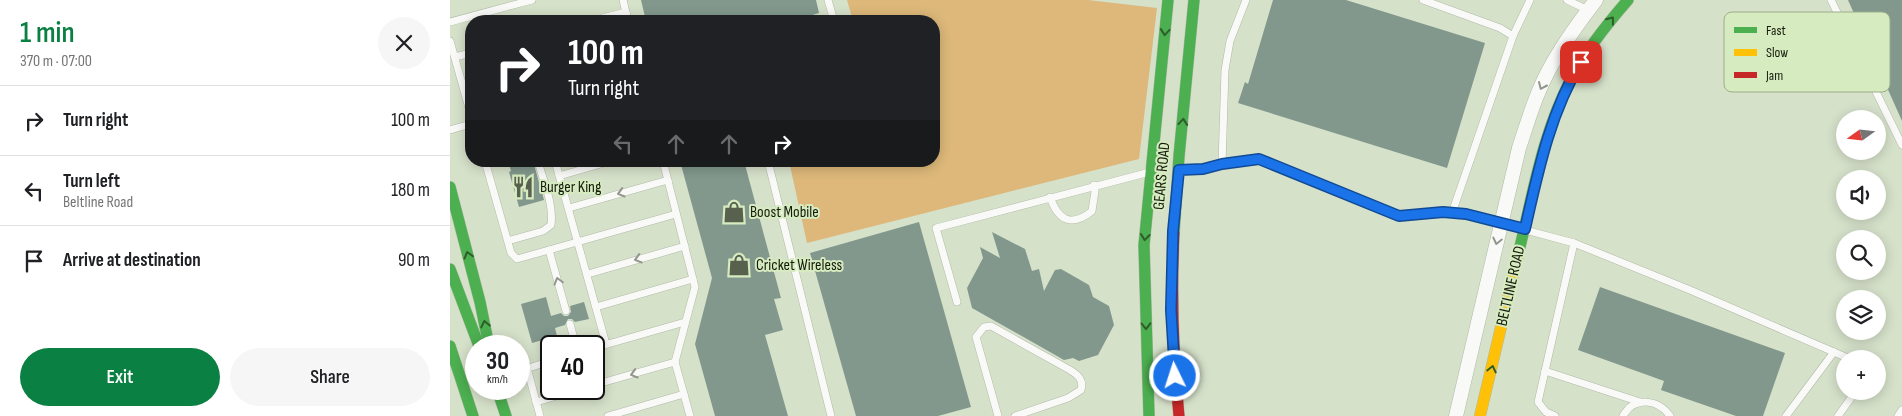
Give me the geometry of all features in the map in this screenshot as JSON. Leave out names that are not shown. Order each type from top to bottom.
[{"type":"street","name":"GEARS ROAD","points":[[1168,0],[1166,171],[1173,231],[1171,310],[1179,416]]},
{"type":"street","name":"GEARS ROAD","points":[[1149,416],[1144,245],[1166,171],[1194,0]]},
{"type":"street","name":"BELTLINE ROAD","points":[[1480,416],[1542,155],[1555,116],[1571,79],[1591,46],[1628,0]]},
{"type":"street","name":"BELTLINE ROAD","points":[[1456,416],[1519,148],[1532,108],[1550,69],[1571,34],[1592,5]]},
{"type":"street","points":[[450,187],[487,335]]},
{"type":"street","points":[[450,269],[475,335]]},
{"type":"street","points":[[450,348],[473,416]]},
{"type":"street","points":[[501,400],[506,416]]},
{"type":"lane","points":[[476,15],[532,0]]},
{"type":"lane","points":[[622,0],[627,15]]},
{"type":"lane","points":[[828,0],[832,15]]},
{"type":"lane","points":[[1222,164],[1225,70],[1230,41],[1246,0]]},
{"type":"lane","points":[[1422,0],[1500,28],[1514,36]]},
{"type":"lane","points":[[1452,212],[1514,36],[1530,0]]},
{"type":"lane","points":[[1567,0],[1592,5]]},
{"type":"lane","points":[[1831,0],[1837,12]]},
{"type":"lane","points":[[614,15],[626,12]]},
{"type":"lane","points":[[450,22],[465,18]]},
{"type":"lane","points":[[450,41],[465,82]]},
{"type":"lane","points":[[455,57],[465,54]]},
{"type":"lane","points":[[1876,92],[1902,145]]},
{"type":"lane","points":[[450,130],[465,126]]},
{"type":"lane","points":[[957,302],[936,228],[1094,185],[1166,171],[1203,169],[1222,164],[1259,159],[1399,216],[1452,212],[1466,214],[1502,222],[1574,243],[1690,290],[1834,352],[1786,416]]},
{"type":"lane","points":[[487,167],[511,253],[517,259],[676,214]]},
{"type":"lane","points":[[508,241],[543,230],[551,225],[550,205],[540,167]]},
{"type":"lane","points":[[557,167],[606,344],[686,322]]},
{"type":"lane","points":[[560,176],[591,167]]},
{"type":"lane","points":[[665,167],[695,287],[675,362],[690,416]]},
{"type":"lane","points":[[769,167],[831,416]]},
{"type":"lane","points":[[569,208],[668,180]]},
{"type":"lane","points":[[1050,197],[1058,215],[1064,219],[1077,219],[1092,211],[1096,191],[1094,185]]},
{"type":"lane","points":[[1555,416],[1546,412],[1538,402],[1574,243]]},
{"type":"lane","points":[[588,274],[685,246]]},
{"type":"lane","points":[[549,250],[566,312]]},
{"type":"lane","points":[[596,307],[693,279]]},
{"type":"lane","points":[[570,324],[573,335]]},
{"type":"lane","points":[[998,416],[976,337],[984,327],[991,326],[1070,370],[1078,375],[1082,381],[1081,390],[1068,398],[1015,416]]},
{"type":"lane","points":[[605,382],[675,362]]},
{"type":"lane","points":[[1545,371],[1640,402],[1657,404],[1670,416]]},
{"type":"lane","points":[[530,379],[540,416]]},
{"type":"lane","points":[[608,416],[684,394]]},
{"type":"lane","points":[[536,402],[543,400]]},
{"type":"lane","points":[[1838,416],[1850,400]]},
{"type":"lane","points":[[1624,416],[1633,406],[1640,402]]},
{"type":"lane","points":[[1898,416],[1902,410]]},
{"type":"shaded area","points":[[847,0],[1088,0],[1157,8],[1139,159],[807,243],[790,167],[940,167],[940,15],[851,15]]},
{"type":"building","points":[[641,0],[816,0],[819,13],[813,15],[645,15]]},
{"type":"building","points":[[1273,0],[1346,0],[1485,43],[1447,168],[1238,103],[1245,82],[1248,84]]},
{"type":"building","points":[[1848,0],[1902,0],[1902,121],[1889,92],[1890,12],[1853,12]]},
{"type":"building","points":[[510,167],[535,167],[544,200],[519,207],[509,172],[511,171]]},
{"type":"building","points":[[682,167],[746,167],[781,298],[774,299],[783,330],[765,335],[788,416],[715,416],[695,344],[712,278]]},
{"type":"building","points":[[919,222],[971,407],[938,416],[856,416],[810,253]]},
{"type":"building","points":[[992,232],[1025,249],[1032,271],[1039,269],[1044,291],[1055,270],[1061,269],[1089,285],[1093,297],[1109,306],[1114,325],[1098,355],[1079,361],[1073,358],[1064,360],[972,308],[967,288],[983,258],[980,247],[1000,258]]},
{"type":"building","points":[[1600,287],[1785,353],[1763,416],[1736,416],[1661,390],[1664,381],[1578,350]]},
{"type":"building","points":[[546,297],[551,316],[561,313],[564,316],[568,316],[571,312],[570,306],[584,302],[589,319],[575,322],[572,319],[568,319],[565,325],[555,328],[557,335],[540,335],[540,341],[532,343],[521,304]]},
{"type":"traffic: fast","points":[[1149,416],[1144,245],[1168,0]]},
{"type":"traffic: fast","points":[[1174,233],[1179,156],[1194,0]]},
{"type":"traffic: fast","points":[[1519,251],[1546,140],[1562,98],[1572,77],[1591,47],[1628,0]]},
{"type":"traffic: fast","points":[[450,187],[487,335]]},
{"type":"traffic: fast","points":[[450,269],[475,335]]},
{"type":"traffic: fast","points":[[450,346],[473,416]]},
{"type":"traffic: fast","points":[[501,400],[506,416]]},
{"type":"traffic: slow","points":[[1480,416],[1519,251]]},
{"type":"traffic: jam","points":[[1174,233],[1173,325],[1179,416]]},
{"type":"place","name":"Burger King","points":[[523,187]]},
{"type":"place","name":"Boost Mobile","points":[[734,212]]},
{"type":"place","name":"Cricket Wireless","points":[[739,265]]},
{"type":"route","points":[[1175,376],[1171,310],[1173,231],[1179,170],[1203,169],[1222,164],[1259,159],[1399,216],[1443,212],[1466,214],[1525,229],[1542,155],[1555,116],[1571,79],[1581,62]]}]
